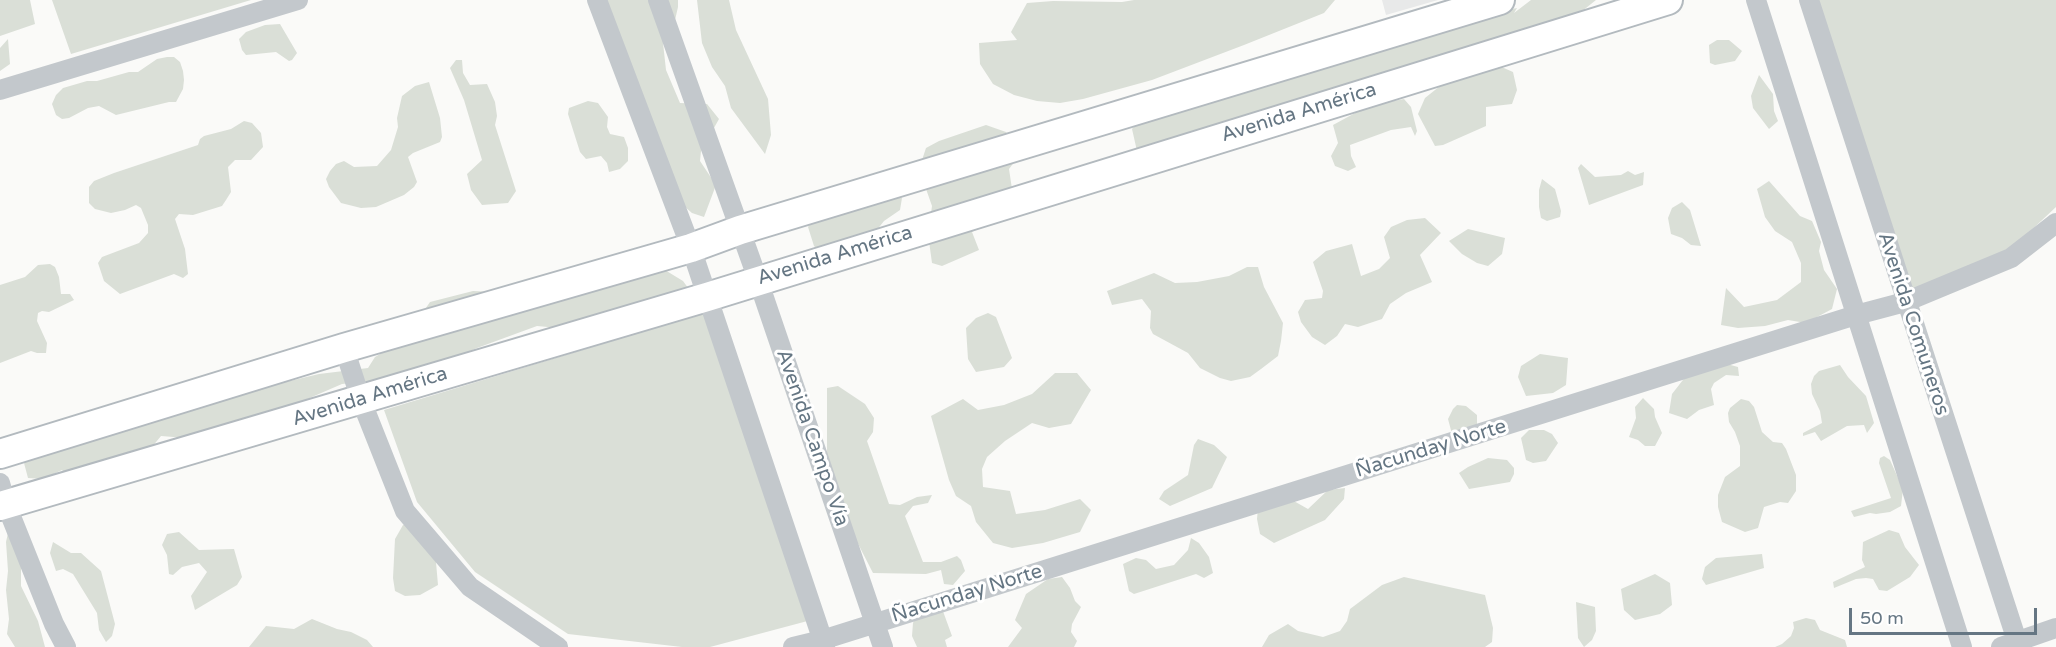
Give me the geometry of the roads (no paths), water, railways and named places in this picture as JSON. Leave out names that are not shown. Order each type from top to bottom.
[{"type":"main road","points":[[0,454],[344,348],[691,248],[740,230],[1500,0]]},
{"type":"main road","name":"Avenida América","points":[[2,497],[361,400],[706,297],[1668,0]]},
{"type":"street","points":[[0,90],[298,0]]},
{"type":"street","points":[[597,0],[691,248],[823,644]]},
{"type":"street","name":"Avenida Campo Vía","points":[[658,0],[758,280],[883,647]]},
{"type":"street","points":[[1756,0],[1962,647]]},
{"type":"street","name":"Avenida Comuneros","points":[[1809,0],[2012,645]]},
{"type":"street","name":"Ñacunday Norte","points":[[793,647],[823,644],[874,623],[1856,315],[1905,302],[2011,258],[2056,224]]},
{"type":"street","points":[[344,348],[361,400],[405,511],[470,587],[558,647]]},
{"type":"street","points":[[2,497],[54,624],[66,647]]},
{"type":"street","points":[[2012,645],[2056,628]]}]
